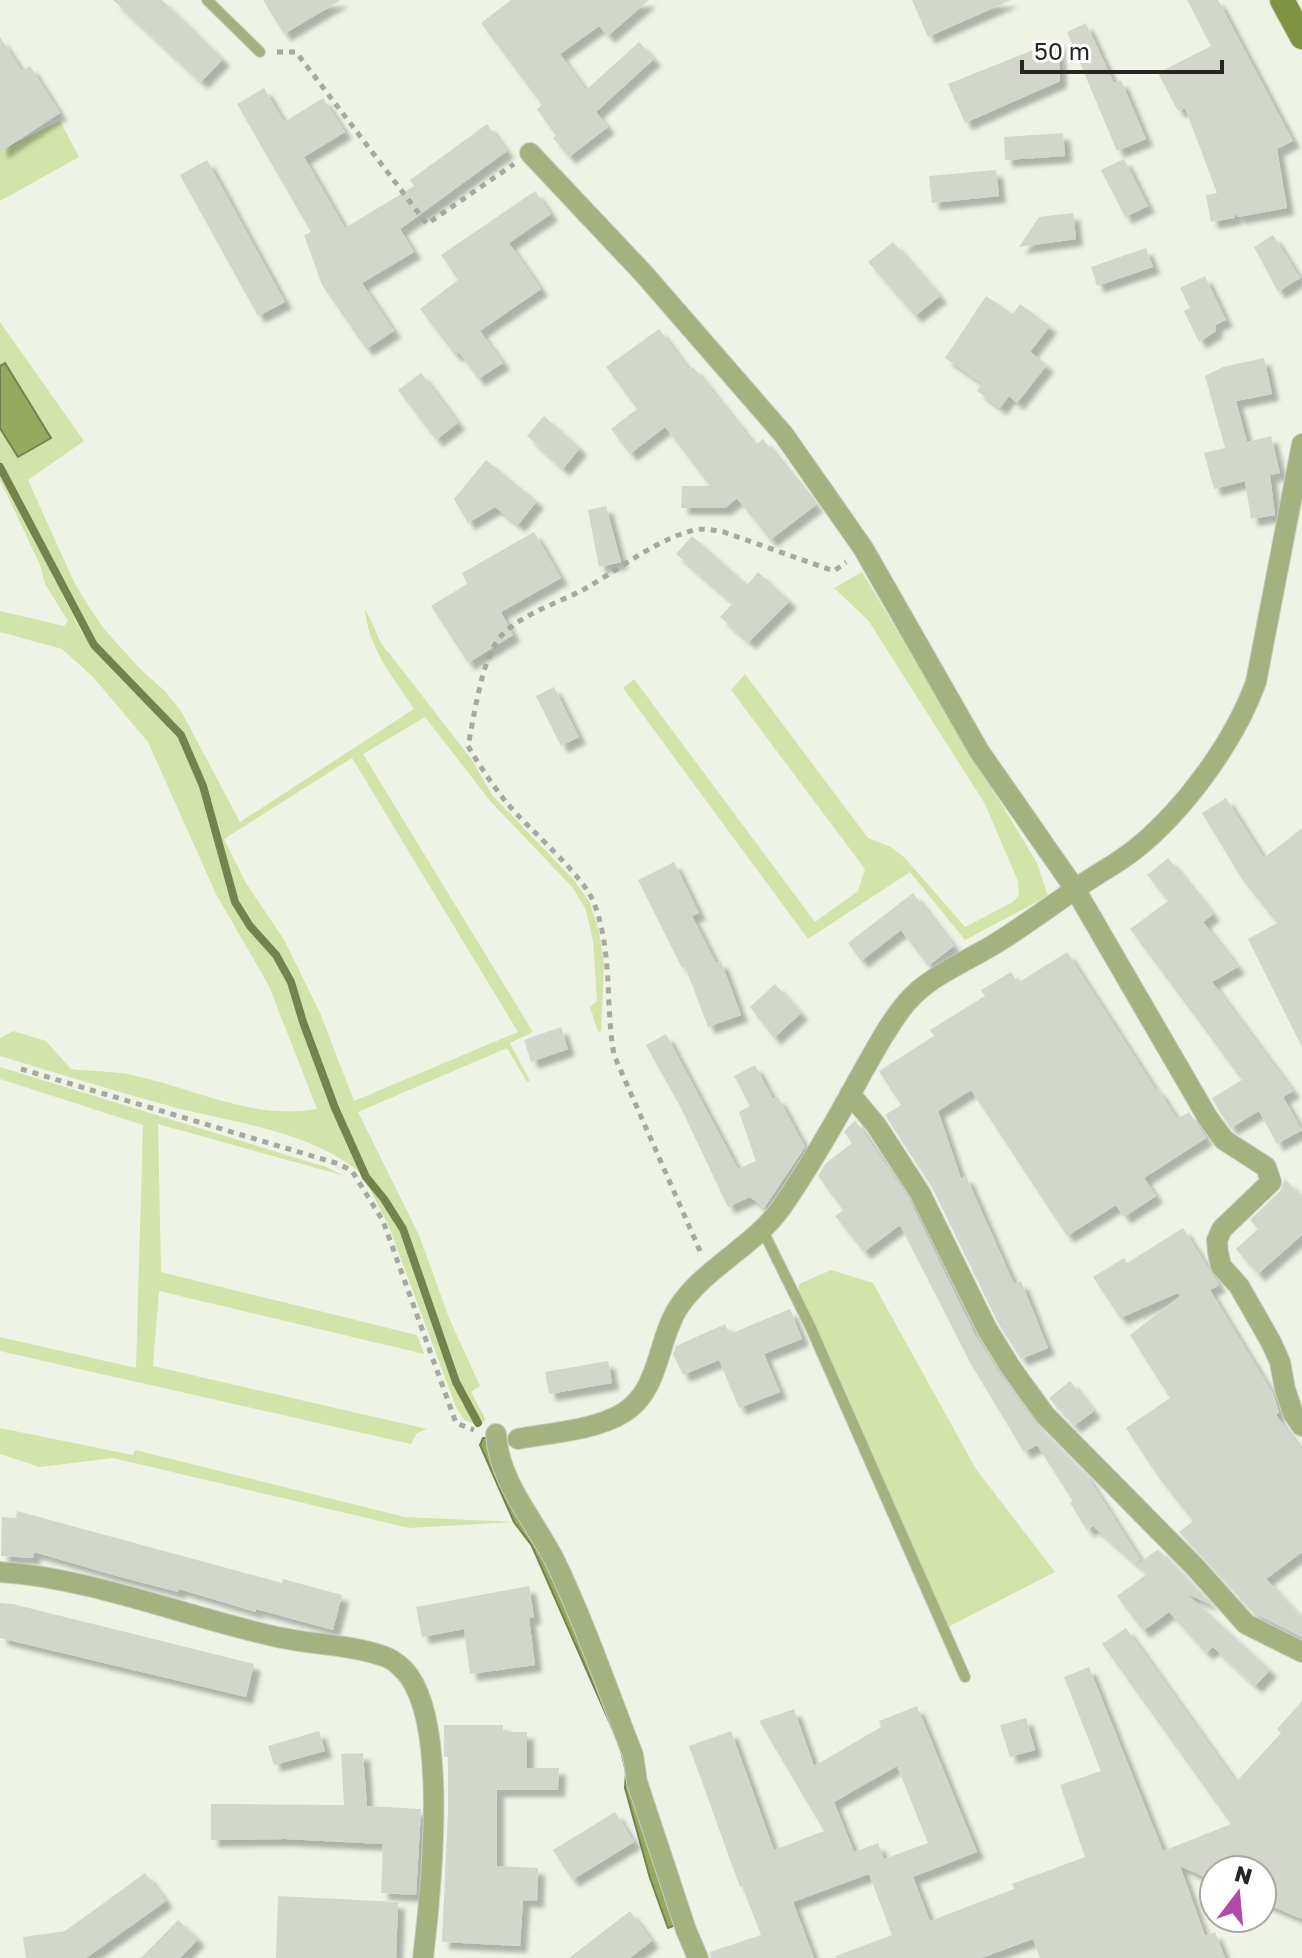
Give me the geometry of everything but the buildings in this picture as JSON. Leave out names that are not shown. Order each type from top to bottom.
[{"type":"street","points":[[1282,0],[1302,37]]},
{"type":"street","points":[[530,153],[644,274],[784,435],[863,548],[979,751],[1075,889],[1208,1118],[1224,1140],[1266,1167],[1271,1182],[1222,1229],[1217,1240],[1218,1252],[1221,1266],[1239,1286],[1271,1342],[1280,1362],[1293,1413],[1302,1426]]},
{"type":"street","points":[[518,1439],[606,1422],[626,1412],[643,1393],[655,1371],[675,1313],[692,1289],[763,1231],[819,1150],[890,1026],[922,987],[1055,906],[1133,851],[1169,817],[1227,742],[1239,723],[1256,682],[1302,444]]},
{"type":"street","points":[[850,1094],[876,1125],[920,1193],[987,1329],[1045,1415],[1195,1567],[1246,1624],[1302,1652]]},
{"type":"street","points":[[496,1434],[496,1446],[521,1508],[554,1561],[633,1755],[637,1782],[698,1958]]},
{"type":"street","points":[[0,1572],[58,1580],[273,1636],[390,1658],[407,1674],[421,1695],[433,1766],[431,1856],[423,1958]]},
{"type":"lane","points":[[207,0],[260,52]]},
{"type":"lane","points":[[763,1231],[810,1326],[965,1677]]},
{"type":"path","points":[[260,52],[296,52],[427,224],[530,153]]},
{"type":"path","points":[[714,1272],[697,1246],[614,1055],[610,1035],[607,964],[593,899],[506,802],[468,746],[492,650],[501,636],[520,621],[582,590],[650,549],[694,530],[708,529],[834,571],[863,548]]},
{"type":"path","points":[[21,1069],[339,1164],[352,1171],[383,1221],[456,1423],[474,1431],[496,1434]]},
{"type":"shaded area","points":[[60,121],[79,157],[0,201],[0,150]]},
{"type":"shaded area","points":[[0,322],[84,441],[28,480],[74,582],[105,630],[181,711],[240,822],[414,709],[377,650],[365,610],[385,648],[472,760],[492,795],[574,880],[589,901],[599,931],[604,964],[601,1031],[598,1032],[590,1007],[597,1001],[593,941],[586,910],[573,888],[491,802],[425,717],[363,754],[533,1032],[510,1043],[530,1081],[527,1082],[507,1048],[358,1112],[419,1235],[449,1318],[480,1386],[471,1392],[486,1420],[480,1423],[458,1381],[405,1228],[368,1175],[337,1108],[293,981],[237,901],[205,786],[183,734],[96,644],[0,463]],"holes":[[[352,758],[518,1032],[354,1101],[321,1015],[297,966],[283,938],[246,883],[224,839]]]},
{"type":"shaded area","points":[[5,363],[51,438],[18,457],[0,428],[0,366]]},
{"type":"shaded area","points":[[0,471],[81,631],[115,673],[180,738],[204,796],[232,900],[244,923],[278,963],[291,985],[299,1021],[361,1173],[341,1159],[297,1138],[155,1102],[0,1056],[0,1038],[13,1031],[46,1041],[71,1069],[127,1074],[269,1110],[317,1109],[269,986],[216,894],[148,742],[93,677],[62,649],[0,632],[0,611],[64,626],[68,621],[45,584],[40,565],[0,480]]},
{"type":"shaded area","points":[[862,572],[1037,863],[1048,896],[965,940],[910,872],[808,939],[623,688],[634,679],[815,922],[858,891],[865,869],[731,690],[745,674],[868,838],[891,847],[905,858],[965,927],[1013,902],[1019,895],[1018,881],[985,804],[868,620],[834,588]]},
{"type":"shaded area","points":[[0,1067],[326,1167],[345,1176],[158,1124],[161,1272],[417,1335],[424,1354],[159,1291],[153,1366],[427,1429],[417,1433],[411,1444],[0,1351],[0,1337],[136,1368],[143,1125],[0,1079]]},
{"type":"shaded area","points":[[364,1178],[401,1230],[454,1385],[476,1424],[464,1420],[456,1407],[388,1224]]},
{"type":"shaded area","points":[[831,1270],[873,1283],[976,1469],[1055,1572],[948,1627],[798,1291],[799,1284]]},
{"type":"shaded area","points":[[0,1428],[133,1455],[135,1450],[405,1517],[514,1522],[409,1528],[113,1458],[40,1467],[0,1454]]},
{"type":"shaded area","points":[[483,1438],[487,1438],[538,1539],[631,1762],[676,1925],[668,1928],[650,1878],[625,1788],[626,1772],[620,1746],[532,1546],[514,1522],[480,1445]]},
{"type":"waterway","points":[[0,467],[94,645],[181,735],[203,786],[235,902],[250,926],[276,955],[291,982],[335,1108],[366,1177],[403,1229],[456,1382],[478,1423]]}]
